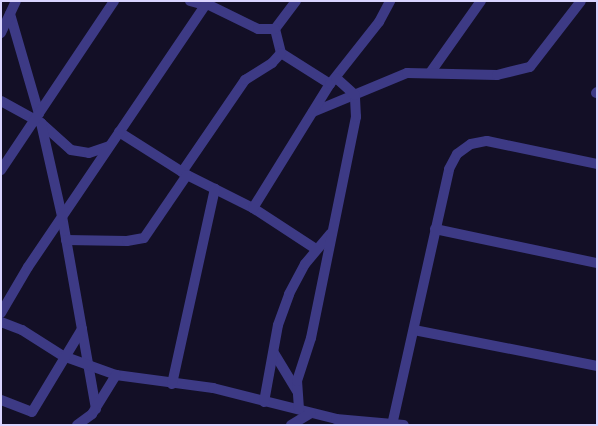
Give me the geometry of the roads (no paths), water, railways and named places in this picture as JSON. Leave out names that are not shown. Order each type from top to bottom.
[{"type":"street","points":[[1,33],[16,1]]},
{"type":"street","points":[[1,170],[39,119],[114,1]]},
{"type":"street","points":[[190,1],[207,3],[258,29],[275,29]]},
{"type":"street","points":[[275,29],[296,1]]},
{"type":"street","points":[[253,208],[333,81],[379,22],[390,1]]},
{"type":"street","points":[[430,73],[481,1]]},
{"type":"street","points":[[313,112],[397,76],[430,73],[497,75],[530,67],[581,1]]},
{"type":"street","points":[[1,313],[62,216],[207,3]]},
{"type":"street","points":[[10,14],[39,119],[62,216],[96,409]]},
{"type":"street","points":[[275,29],[281,53],[333,81],[355,95]]},
{"type":"street","points":[[66,240],[127,241],[144,238],[184,173],[245,80],[272,63],[281,53]]},
{"type":"street","points":[[299,409],[297,391],[354,132],[355,95]]},
{"type":"street","points":[[1,101],[39,119],[71,150],[81,153],[109,146]]},
{"type":"street","points":[[119,132],[184,173],[253,208],[316,249]]},
{"type":"street","points":[[392,424],[414,330],[435,229],[452,161],[471,144],[487,141],[597,164]]},
{"type":"street","points":[[172,384],[215,189]]},
{"type":"street","points":[[435,229],[597,263]]},
{"type":"street","points":[[264,402],[278,325],[290,294],[316,249],[331,233]]},
{"type":"street","points":[[1,322],[22,330],[63,356],[88,362],[116,375],[172,384],[213,388],[264,402],[357,422],[404,425]]},
{"type":"street","points":[[1,400],[32,412],[63,356],[82,329]]},
{"type":"street","points":[[414,330],[597,366]]},
{"type":"street","points":[[274,353],[297,391]]},
{"type":"street","points":[[77,425],[96,409],[116,375]]},
{"type":"street","points":[[291,425],[311,413]]}]
